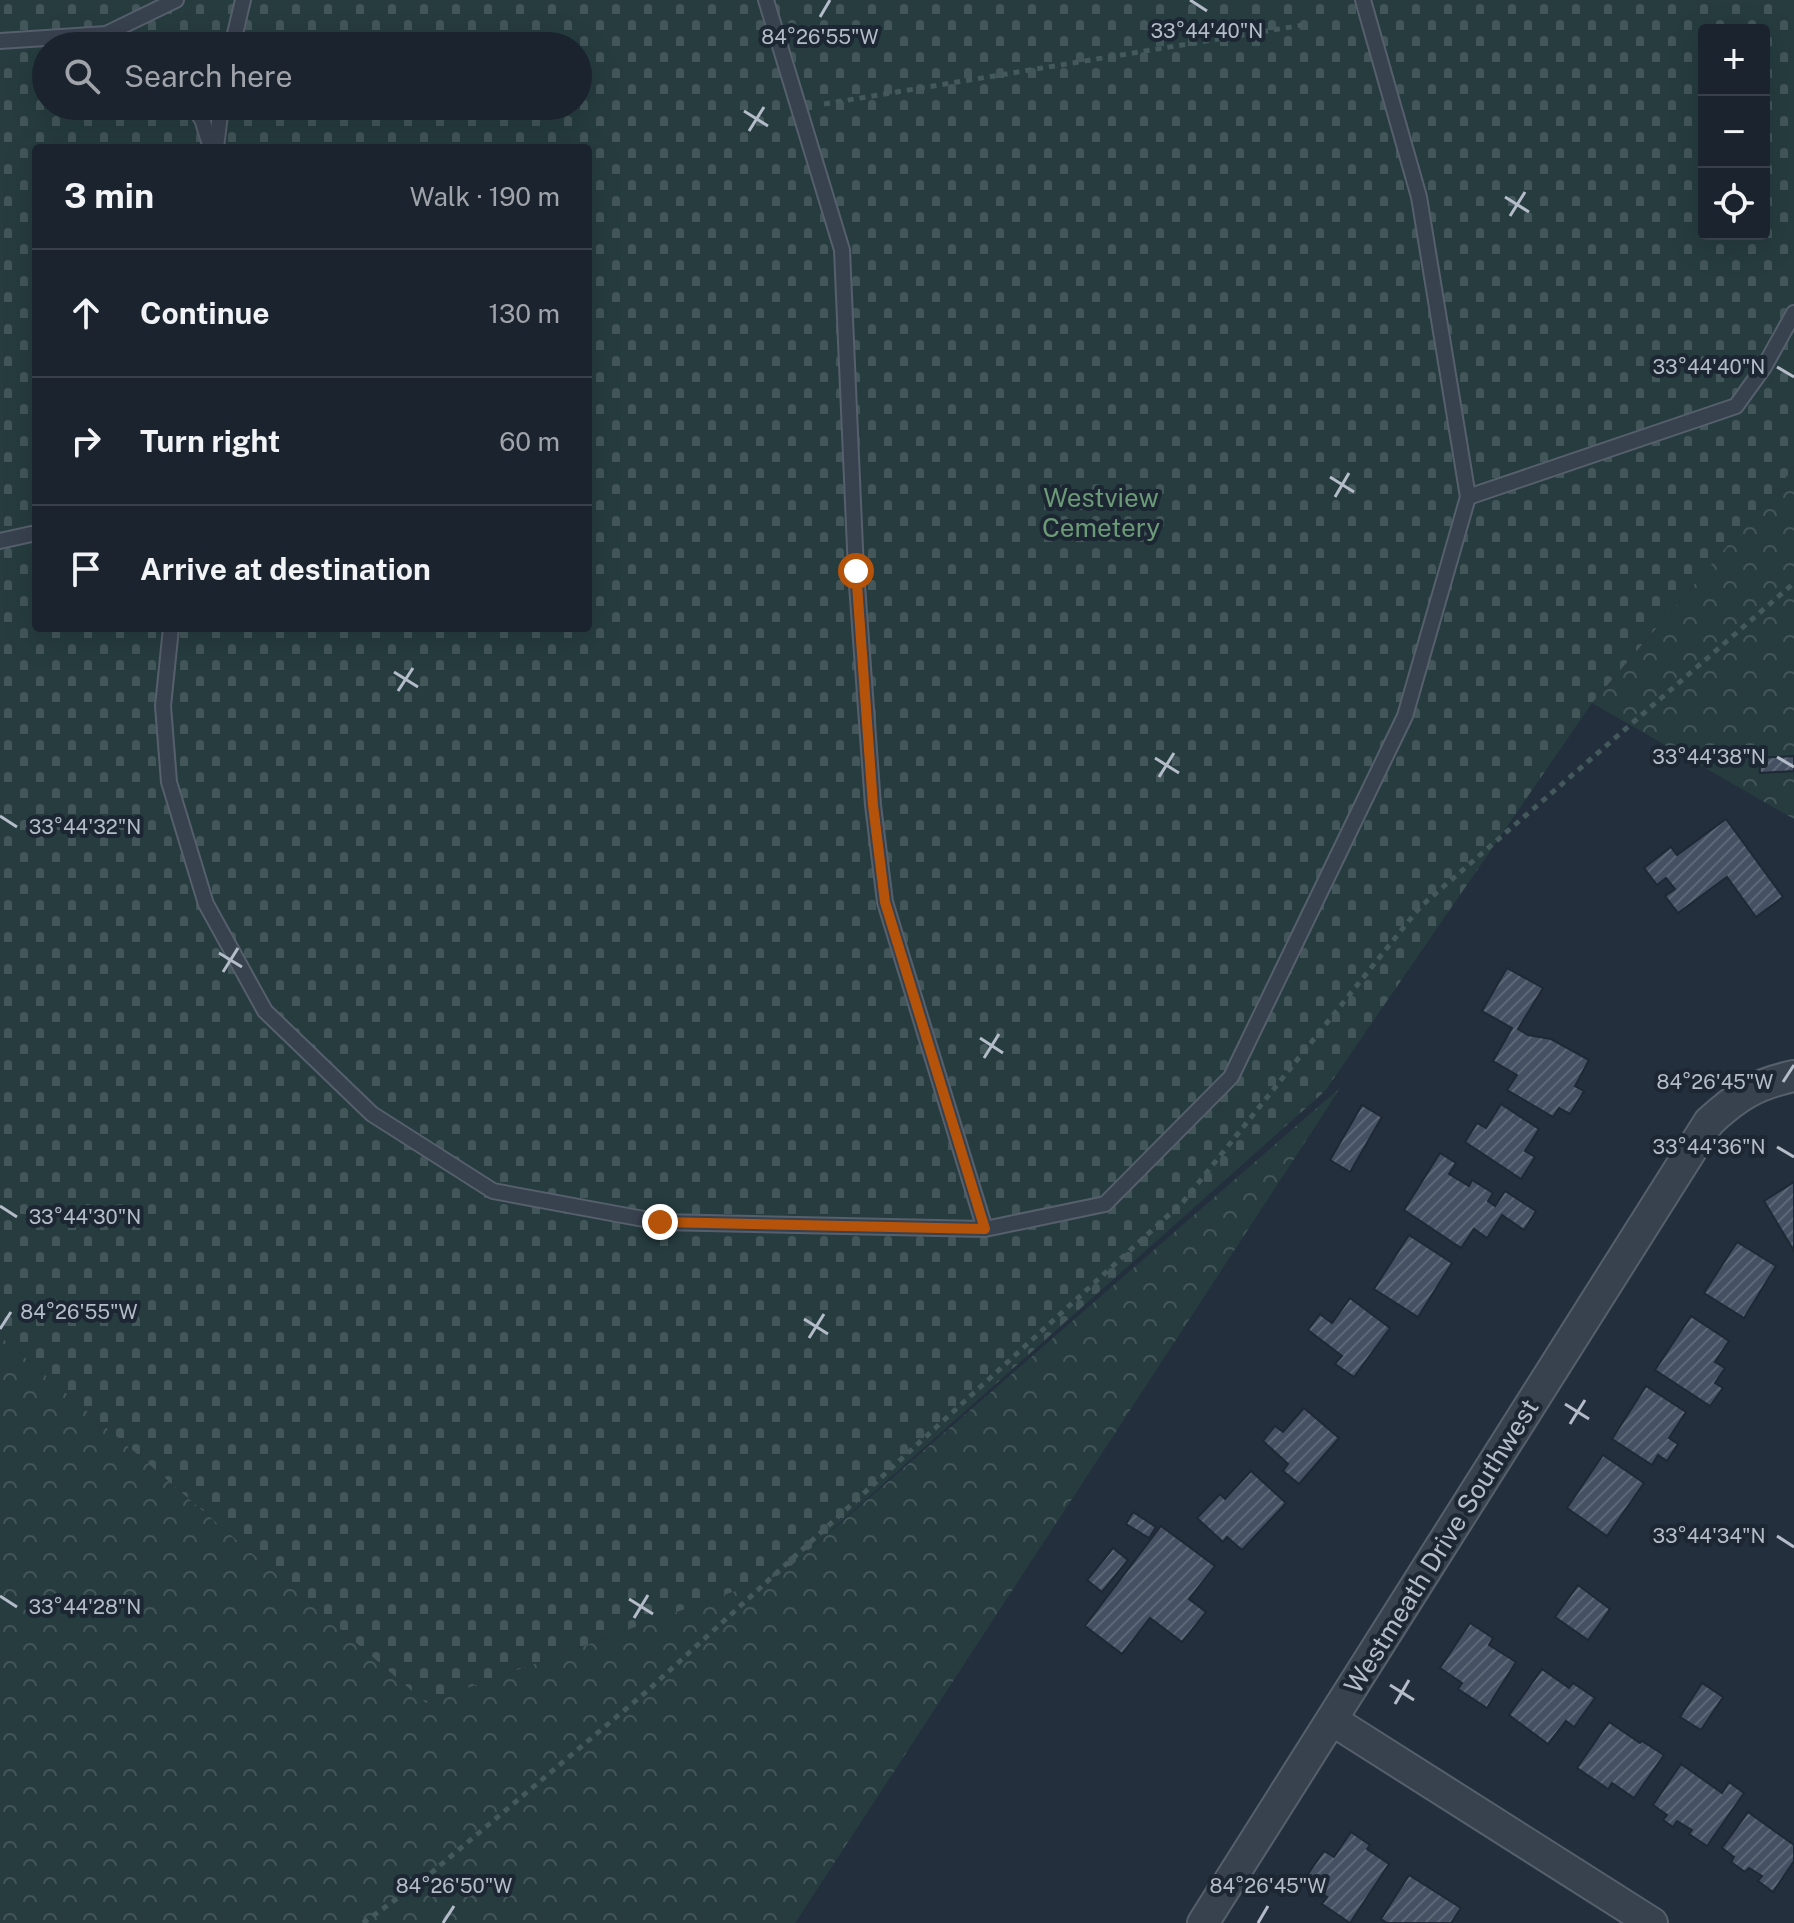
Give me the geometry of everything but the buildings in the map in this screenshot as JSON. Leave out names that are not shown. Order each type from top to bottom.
[{"type":"street","name":"Westmeath Drive Southwest","points":[[1203,1923],[1709,1122],[1736,1097],[1768,1081],[1794,1076]]},
{"type":"street","points":[[1332,1720],[1652,1923]]},
{"type":"lane","points":[[110,32],[176,0]]},
{"type":"lane","points":[[235,32],[243,0]]},
{"type":"lane","points":[[766,0],[842,250],[857,587],[873,805],[885,902],[985,1229]]},
{"type":"lane","points":[[171,632],[163,706],[169,782],[206,904],[265,1011],[372,1114],[493,1191],[660,1222],[985,1229],[1105,1204],[1231,1077],[1405,716],[1468,497],[1419,197],[1363,0]]},
{"type":"lane","points":[[0,41],[32,39]]},
{"type":"lane","points":[[202,120],[211,144]]},
{"type":"lane","points":[[214,144],[218,120]]},
{"type":"lane","points":[[1468,497],[1736,406],[1764,367],[1794,313]]},
{"type":"lane","points":[[0,541],[32,534]]},
{"type":"path","points":[[799,108],[1303,25]]},
{"type":"path","points":[[363,1923],[424,1879],[646,1692],[1183,1202],[1420,907],[1794,583]]},
{"type":"green space","name":"Westview Cemetery","points":[[0,0],[1794,0],[1794,468],[1592,703],[1325,1091],[782,1574],[426,1703],[0,1336]]},
{"type":"green space","points":[[1794,468],[1794,819],[1592,703]]},
{"type":"green space","points":[[1341,1087],[795,1923],[0,1923],[0,1336],[426,1703],[782,1574]]},
{"type":"route","points":[[660,1222],[985,1229],[885,902],[873,805],[856,571]]}]
